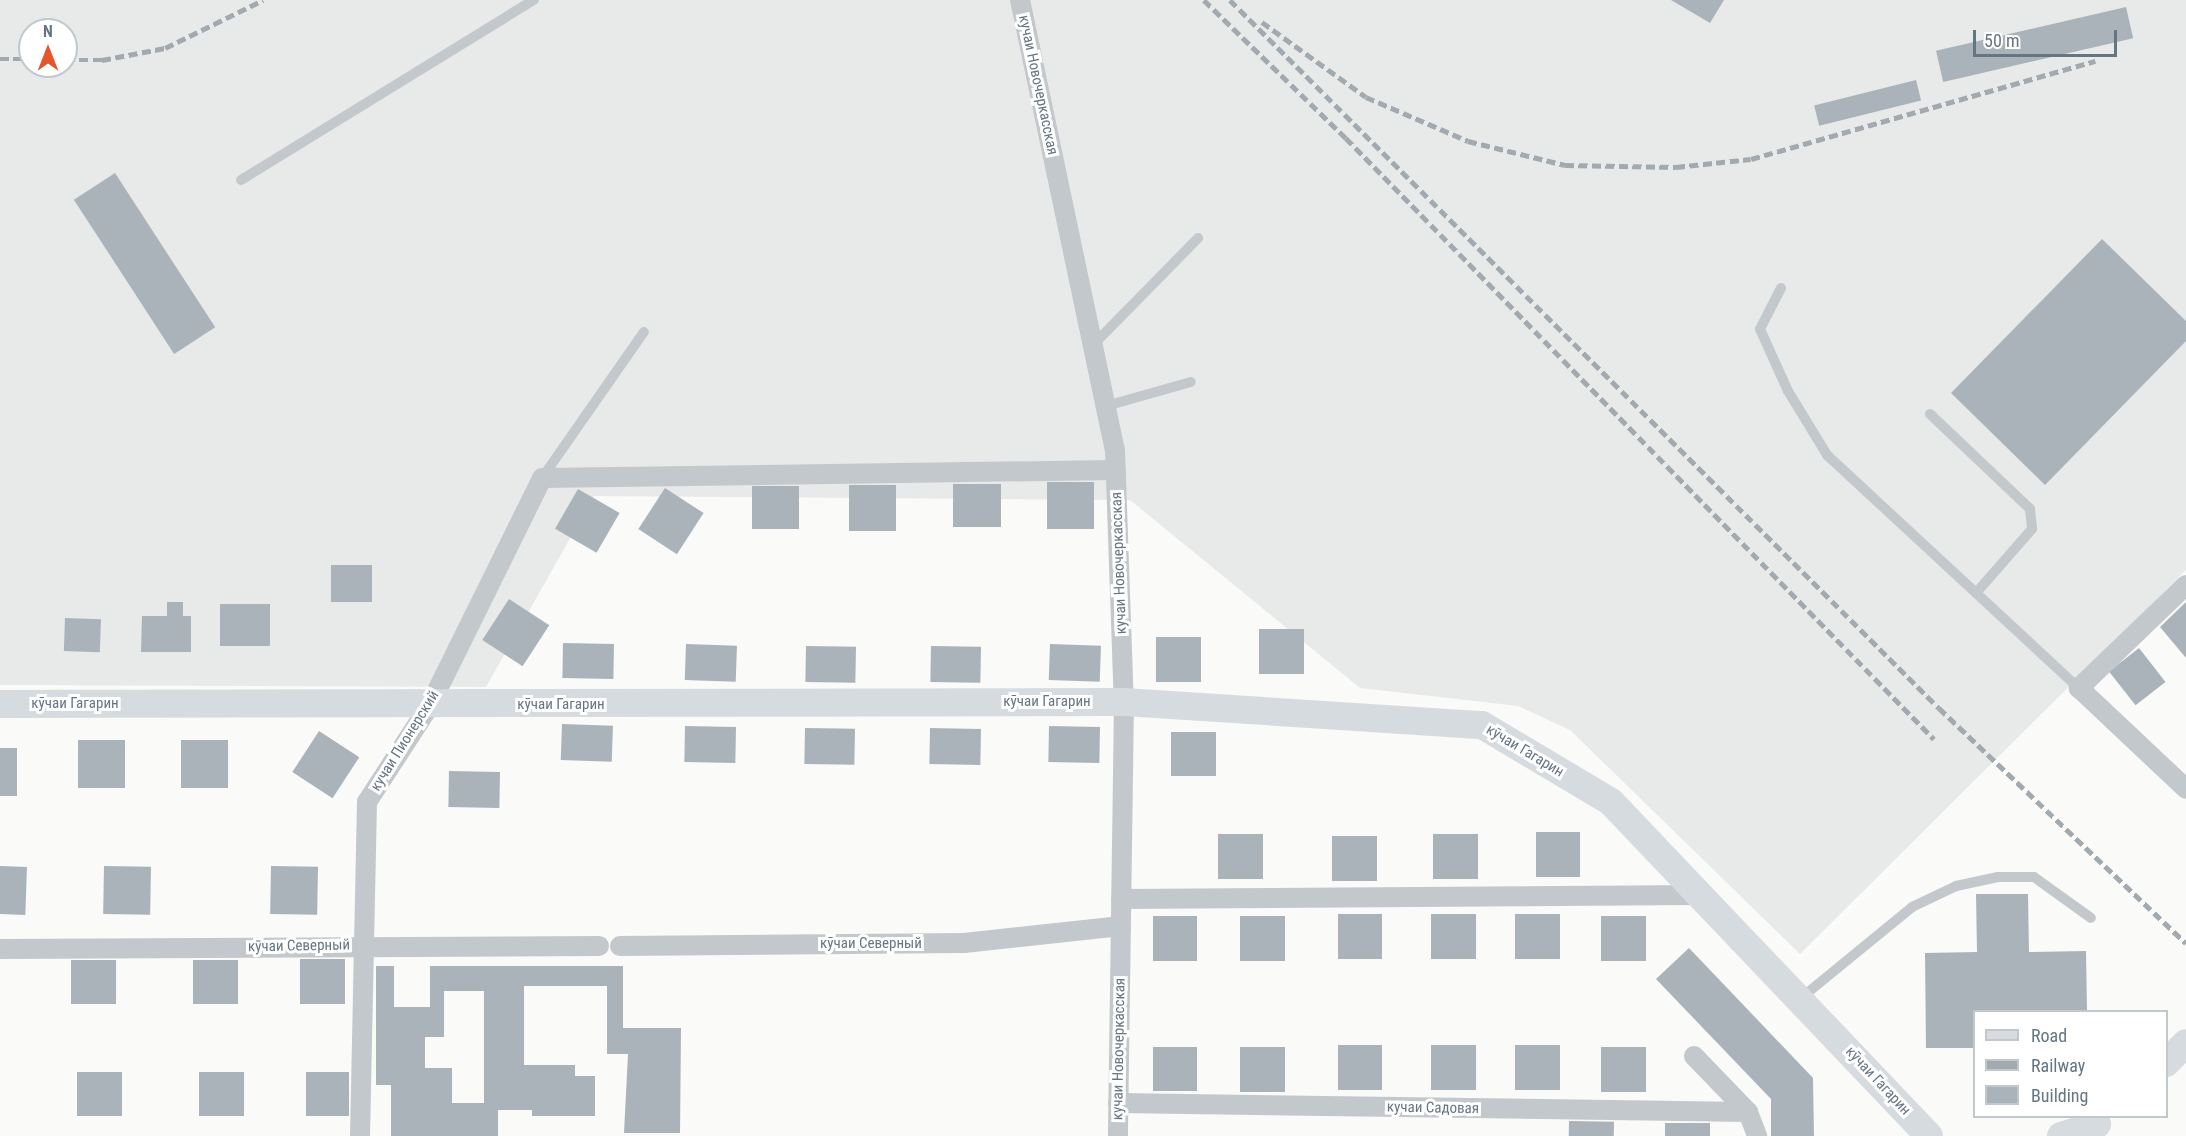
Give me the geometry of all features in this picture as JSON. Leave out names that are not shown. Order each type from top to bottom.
[{"type":"main road","name":"кӯчаи Гагарин","points":[[0,704],[1124,702],[1482,724],[1611,802],[1697,895],[1802,998],[1929,1135]]},
{"type":"main road","points":[[2168,1062],[2186,1043]]},
{"type":"main road","points":[[2168,1064],[2186,1069]]},
{"type":"main road","points":[[2061,1136],[2096,1126]]},
{"type":"street","name":"кучаи Новочеркасская","points":[[1020,0],[1106,406],[1116,470],[1124,702],[1118,1136]]},
{"type":"street","points":[[542,478],[1116,470]]},
{"type":"street","name":"кучаи Пионерский","points":[[360,1136],[367,802],[430,705],[542,478]]},
{"type":"street","points":[[2186,585],[2079,688],[2186,789]]},
{"type":"street","points":[[1121,899],[1697,895]]},
{"type":"street","name":"кӯчаи Северный","points":[[620,946],[964,943],[1121,926]]},
{"type":"street","name":"кӯчаи Северный","points":[[0,949],[365,945],[599,946]]},
{"type":"street","points":[[1694,1056],[1748,1112],[1756,1136]]},
{"type":"street","name":"кучаи Садовая","points":[[1118,1103],[1748,1112]]},
{"type":"lane","points":[[241,180],[534,0]]},
{"type":"lane","points":[[1093,345],[1198,238]]},
{"type":"lane","points":[[1781,288],[1769,304],[1760,329],[1788,391],[1827,455],[2079,688]]},
{"type":"lane","points":[[542,478],[644,332]]},
{"type":"lane","points":[[1106,406],[1191,382]]},
{"type":"lane","points":[[1930,414],[2030,509],[2032,529],[1976,592]]},
{"type":"lane","points":[[1802,998],[1912,907],[1956,886],[1998,876],[2034,877],[2091,918]]},
{"type":"shaded area","points":[[0,0],[2186,0],[2186,570],[1800,954],[1570,730],[1518,706],[1360,688],[1130,500],[594,496],[486,687],[0,685]]},
{"type":"building","points":[[1671,0],[1724,0],[1710,23]]},
{"type":"building","points":[[2126,7],[2133,38],[1943,82],[1936,51]]},
{"type":"building","points":[[1916,80],[1921,100],[1819,126],[1814,105]]},
{"type":"building","points":[[115,173],[215,327],[174,354],[74,200]]},
{"type":"building","points":[[2102,239],[2186,321],[2186,341],[2045,485],[1951,393]]},
{"type":"building","points":[[1047,482],[1094,482],[1094,529],[1047,529]]},
{"type":"building","points":[[953,484],[1001,484],[1001,527],[953,527]]},
{"type":"building","points":[[849,485],[896,485],[896,531],[849,531]]},
{"type":"building","points":[[752,486],[799,486],[799,529],[752,529]]},
{"type":"building","points":[[665,488],[704,513],[677,554],[638,529]]},
{"type":"building","points":[[578,489],[620,513],[597,553],[555,529]]},
{"type":"building","points":[[331,565],[372,565],[372,602],[331,602]]},
{"type":"building","points":[[509,599],[549,625],[523,666],[482,640]]},
{"type":"building","points":[[167,602],[183,602],[183,616],[191,616],[191,652],[141,652],[142,616],[167,616]]},
{"type":"building","points":[[2186,602],[2186,658],[2160,627]]},
{"type":"building","points":[[220,604],[270,604],[270,646],[220,646]]},
{"type":"building","points":[[65,618],[101,619],[100,652],[64,651]]},
{"type":"building","points":[[1259,629],[1304,629],[1304,674],[1259,674]]},
{"type":"building","points":[[1156,637],[1201,637],[1201,682],[1156,682]]},
{"type":"building","points":[[563,643],[614,644],[613,679],[562,678]]},
{"type":"building","points":[[686,644],[737,646],[736,682],[685,680]]},
{"type":"building","points":[[1050,644],[1101,646],[1100,682],[1049,680]]},
{"type":"building","points":[[806,646],[856,647],[855,683],[805,682]]},
{"type":"building","points":[[931,646],[981,647],[980,683],[930,682]]},
{"type":"building","points":[[2139,648],[2165,682],[2136,705],[2109,671]]},
{"type":"building","points":[[562,724],[613,726],[612,762],[561,760]]},
{"type":"building","points":[[685,726],[736,727],[735,763],[684,762]]},
{"type":"building","points":[[1049,726],[1100,727],[1099,763],[1048,762]]},
{"type":"building","points":[[805,728],[855,729],[854,765],[804,764]]},
{"type":"building","points":[[930,728],[981,729],[980,765],[929,764]]},
{"type":"building","points":[[319,731],[359,757],[333,798],[292,772]]},
{"type":"building","points":[[1171,732],[1216,732],[1216,776],[1171,776]]},
{"type":"building","points":[[78,740],[125,740],[125,788],[78,788]]},
{"type":"building","points":[[181,740],[228,740],[228,788],[181,788]]},
{"type":"building","points":[[0,748],[17,748],[17,796],[0,796]]},
{"type":"building","points":[[449,771],[500,772],[499,808],[448,807]]},
{"type":"building","points":[[1536,832],[1580,832],[1580,877],[1536,877]]},
{"type":"building","points":[[1218,834],[1263,834],[1263,879],[1218,879]]},
{"type":"building","points":[[1433,834],[1478,834],[1478,879],[1433,879]]},
{"type":"building","points":[[1332,836],[1377,836],[1377,881],[1332,881]]},
{"type":"building","points":[[0,866],[27,867],[25,915],[0,914]]},
{"type":"building","points":[[104,866],[151,867],[150,915],[103,914]]},
{"type":"building","points":[[271,866],[318,867],[317,915],[270,914]]},
{"type":"building","points":[[1976,894],[2028,894],[2029,952],[2086,951],[2087,1010],[1973,1010],[1973,1048],[1926,1048],[1925,953],[1977,952]]},
{"type":"building","points":[[1338,914],[1382,914],[1382,959],[1338,959]]},
{"type":"building","points":[[1431,914],[1476,914],[1476,959],[1431,959]]},
{"type":"building","points":[[1515,914],[1560,914],[1560,959],[1515,959]]},
{"type":"building","points":[[1153,916],[1197,916],[1197,961],[1153,961]]},
{"type":"building","points":[[1240,916],[1285,916],[1285,961],[1240,961]]},
{"type":"building","points":[[1601,916],[1646,916],[1646,961],[1601,961]]},
{"type":"building","points":[[1689,948],[1813,1078],[1814,1136],[1771,1136],[1771,1099],[1656,979]]},
{"type":"building","points":[[300,959],[345,959],[345,1004],[300,1004]]},
{"type":"building","points":[[71,960],[116,960],[116,1004],[71,1004]]},
{"type":"building","points":[[193,960],[238,960],[238,1004],[193,1004]]},
{"type":"building","points":[[376,966],[394,966],[394,1007],[430,1007],[430,966],[623,966],[623,1028],[681,1028],[680,1133],[624,1133],[628,1054],[607,1054],[607,986],[524,986],[524,1065],[575,1065],[575,1076],[595,1076],[595,1116],[532,1116],[532,1110],[498,1110],[498,1136],[391,1136],[391,1085],[376,1085]],"holes":[[[444,991],[484,991],[484,1103],[452,1103],[452,1068],[425,1068],[425,1037],[444,1037]]]},
{"type":"building","points":[[1338,1045],[1382,1045],[1382,1090],[1338,1090]]},
{"type":"building","points":[[1431,1045],[1476,1045],[1476,1090],[1431,1090]]},
{"type":"building","points":[[1515,1045],[1560,1045],[1560,1090],[1515,1090]]},
{"type":"building","points":[[1153,1047],[1197,1047],[1197,1091],[1153,1091]]},
{"type":"building","points":[[1240,1047],[1285,1047],[1285,1092],[1240,1092]]},
{"type":"building","points":[[1601,1047],[1646,1047],[1646,1092],[1601,1092]]},
{"type":"building","points":[[77,1072],[122,1072],[122,1116],[77,1116]]},
{"type":"building","points":[[199,1072],[244,1072],[244,1116],[199,1116]]},
{"type":"building","points":[[306,1072],[349,1072],[349,1116],[306,1116]]},
{"type":"building","points":[[1569,1121],[1614,1122],[1614,1136],[1569,1136]]},
{"type":"building","points":[[1665,1123],[1710,1123],[1710,1136],[1665,1136]]},
{"type":"railway","points":[[78,60],[102,60],[165,48],[263,0]]},
{"type":"railway","points":[[1204,0],[1346,138],[1934,739]]},
{"type":"railway","points":[[1230,0],[1939,708],[2186,943]]},
{"type":"railway","points":[[1262,22],[1366,97],[1468,141],[1565,165],[1676,167],[1751,159],[2095,61]]},
{"type":"railway","points":[[0,59],[18,59]]}]
